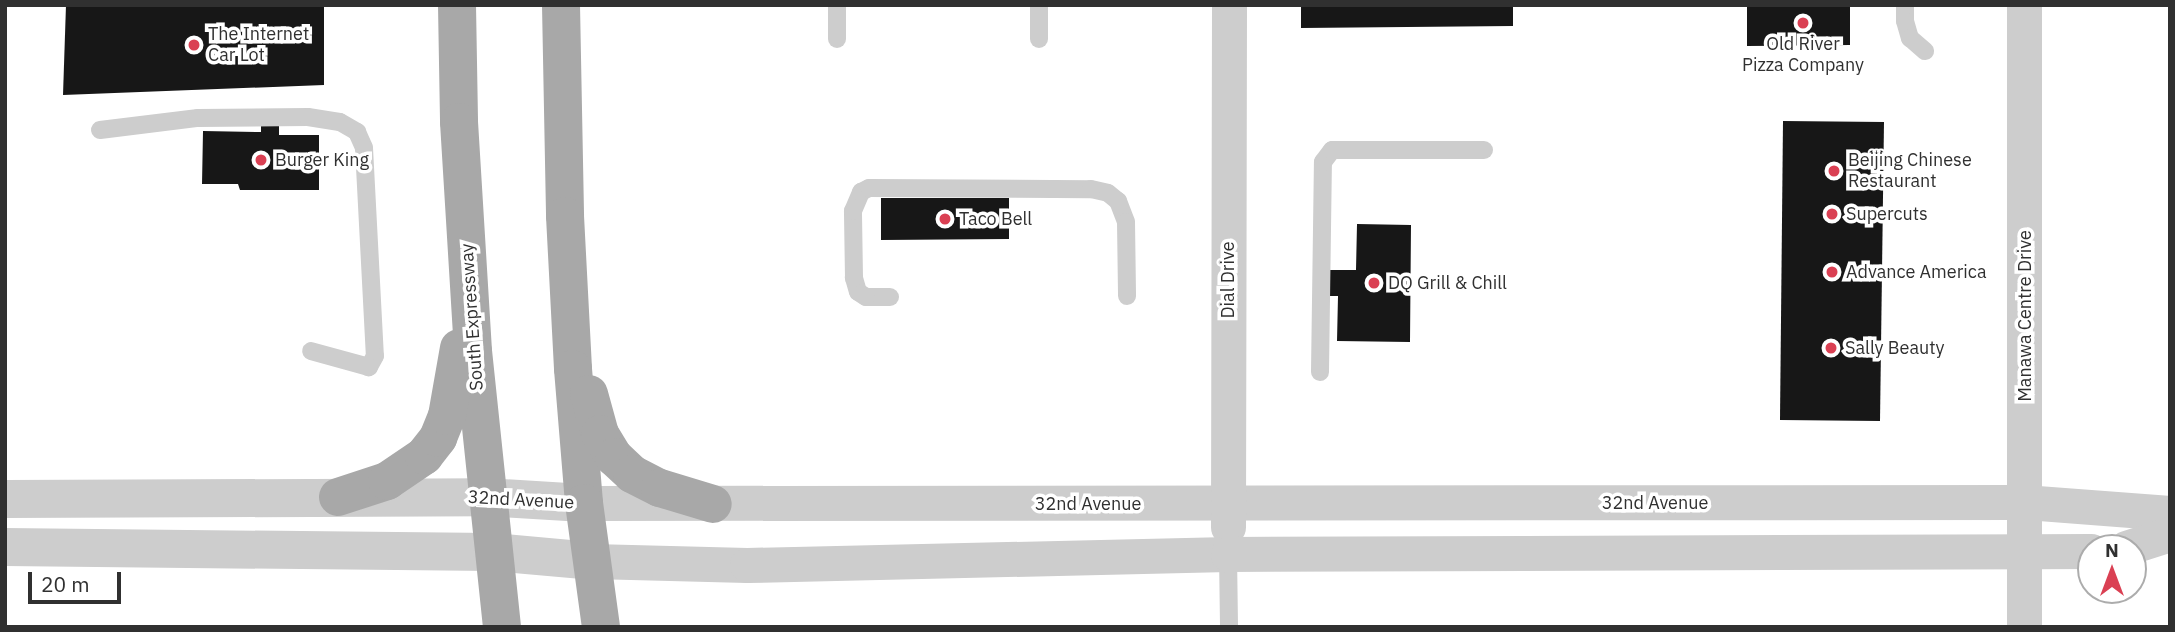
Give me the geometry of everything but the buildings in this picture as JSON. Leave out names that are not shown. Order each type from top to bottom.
[{"type":"main road","name":"South Expressway","points":[[457,5],[459,122],[469,280],[486,497],[502,627]]},
{"type":"main road","points":[[561,5],[571,332],[584,503],[601,627]]},
{"type":"main road","points":[[338,497],[387,481],[408,470],[425,456],[438,438],[453,388],[469,280]]},
{"type":"main road","points":[[571,332],[600,434],[614,457],[632,474],[654,485],[713,505]]},
{"type":"street","name":"Dial Drive","points":[[1228,5],[1228,554]]},
{"type":"street","name":"Manawa Centre Drive","points":[[2024,5],[2024,627]]},
{"type":"street","name":"32nd Avenue","points":[[5,499],[486,497],[584,503],[713,505],[2024,502],[2170,513]]},
{"type":"street","points":[[2147,541],[2170,534]]},
{"type":"street","points":[[5,547],[492,552],[592,561],[747,565],[1228,554],[2077,551]]},
{"type":"lane","points":[[837,5],[837,39]]},
{"type":"lane","points":[[1039,5],[1039,39]]},
{"type":"lane","points":[[1905,5],[1905,20],[1910,38],[1925,51]]},
{"type":"lane","points":[[100,130],[198,118],[307,117],[340,122],[357,132],[364,148],[375,356],[369,367],[311,351]]},
{"type":"lane","points":[[1320,372],[1323,162],[1332,150],[1484,150]]},
{"type":"lane","points":[[890,297],[866,297],[858,292],[854,278],[853,211],[861,192],[869,188],[1091,189],[1108,192],[1118,201],[1126,222],[1127,296]]},
{"type":"lane","points":[[1228,554],[1229,627]]},
{"type":"place","name":"Old River Pizza Company","points":[[1803,23]]},
{"type":"place","name":"The Internet Car Lot","points":[[194,45]]},
{"type":"place","name":"Burger King","points":[[261,160]]},
{"type":"place","name":"Beijing Chinese Restaurant","points":[[1834,171]]},
{"type":"place","name":"Supercuts","points":[[1832,214]]},
{"type":"place","name":"Taco Bell","points":[[945,219]]},
{"type":"place","name":"Advance America","points":[[1832,272]]},
{"type":"place","name":"DQ Grill & Chill","points":[[1374,283]]},
{"type":"place","name":"Sally Beauty","points":[[1831,348]]}]
